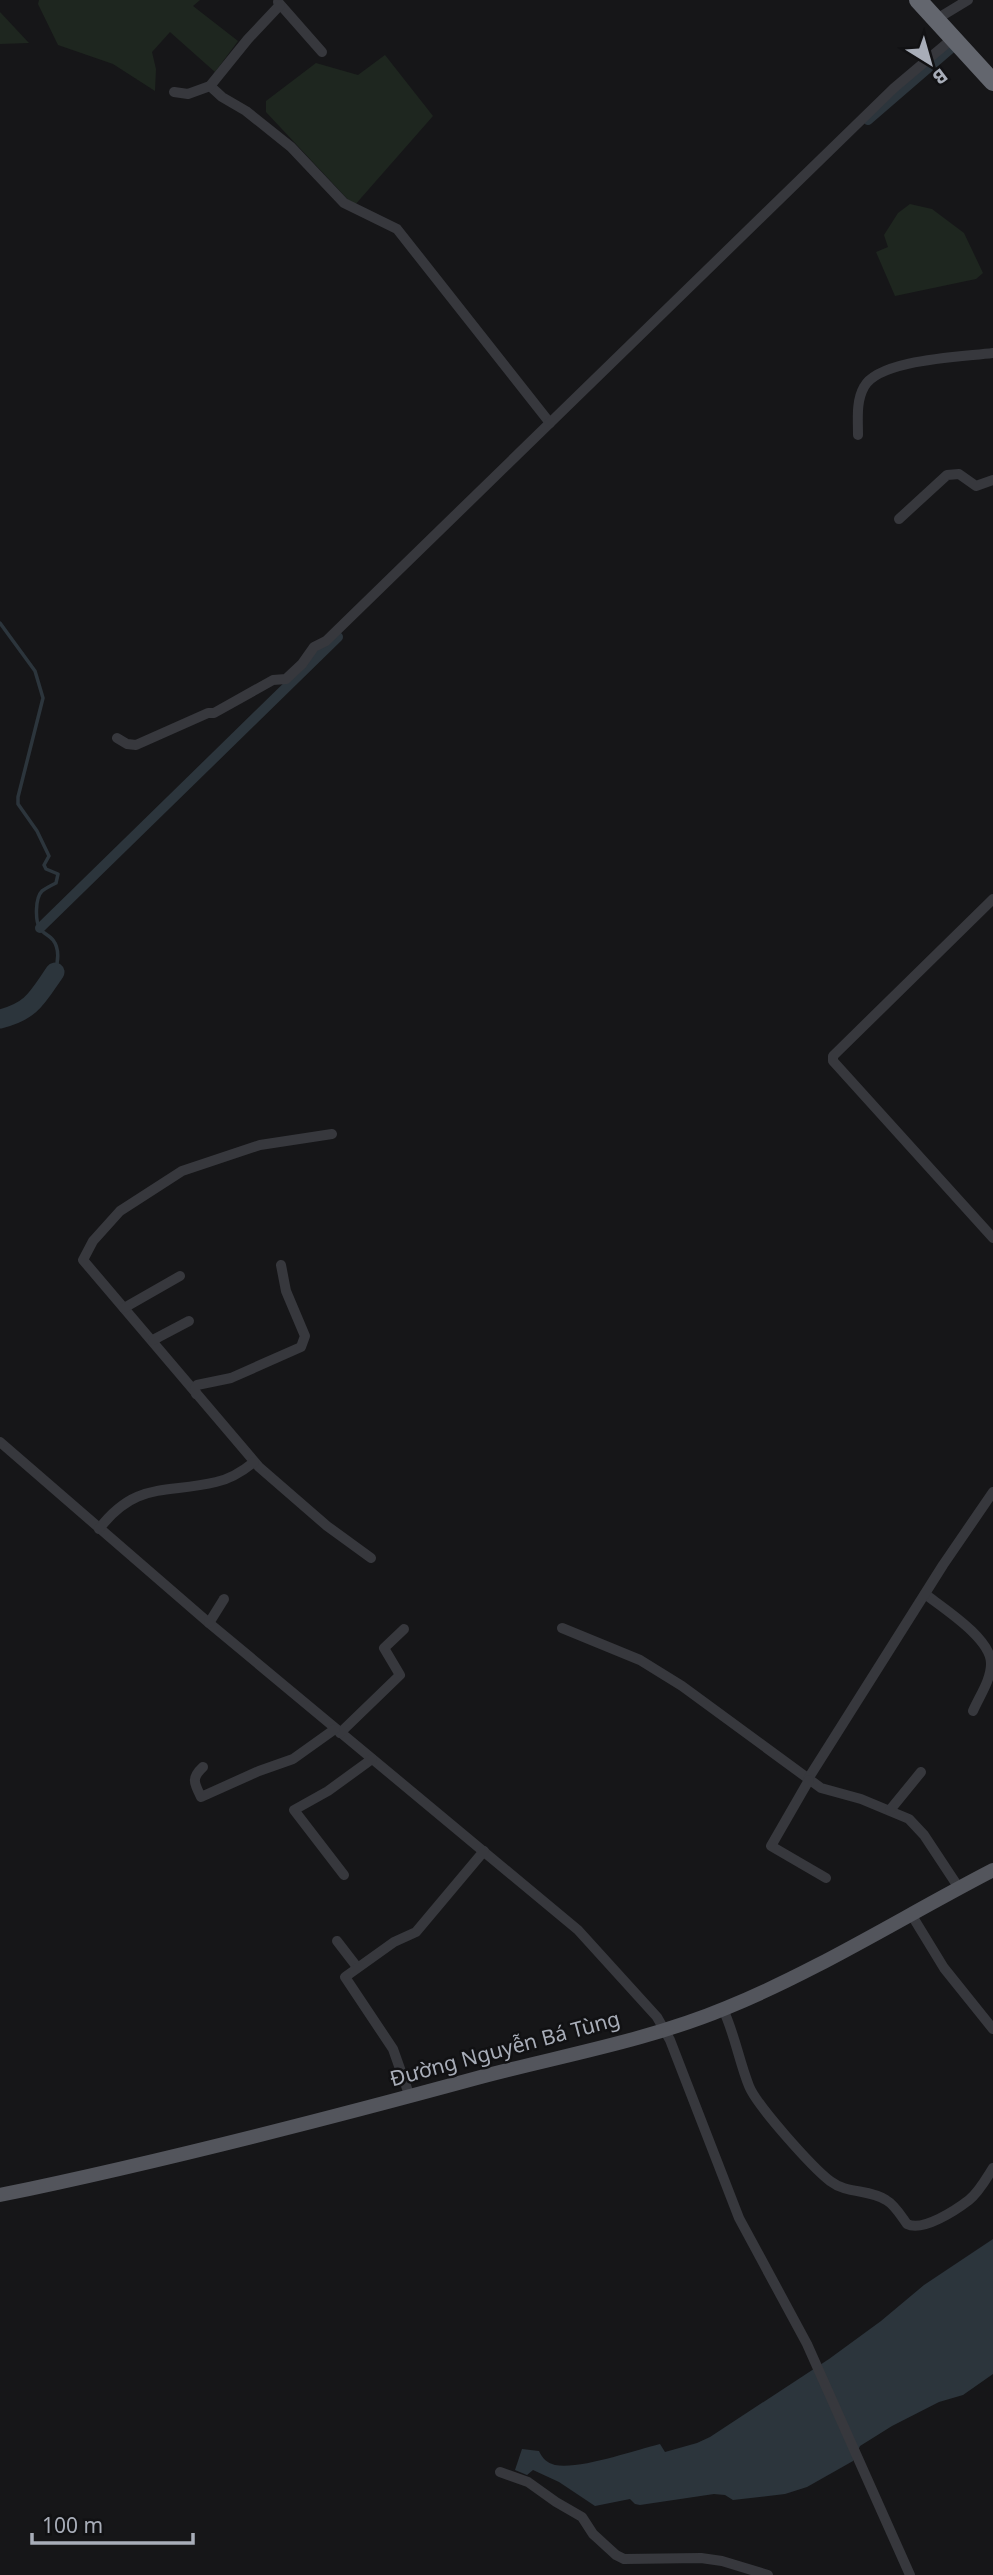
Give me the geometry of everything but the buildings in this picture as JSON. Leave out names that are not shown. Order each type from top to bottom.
[{"type":"highway","points":[[918,0],[993,82]]},
{"type":"main road","name":"Đường Nguyễn Bá Tùng","points":[[0,2195],[107,2173],[406,2098],[664,2028],[723,2009],[788,1981],[993,1870]]},
{"type":"street","points":[[935,20],[968,0]]},
{"type":"street","points":[[174,92],[188,94],[210,86],[278,3],[322,52]]},
{"type":"street","points":[[117,738],[127,744],[136,745],[208,713],[214,713],[273,680],[286,678],[894,88],[952,39]]},
{"type":"street","points":[[210,86],[291,147],[344,203],[397,229],[550,423]]},
{"type":"street","points":[[858,435],[861,393],[876,374],[933,360],[993,354]]},
{"type":"street","points":[[899,519],[947,475],[959,474],[976,486],[993,480]]},
{"type":"street","points":[[993,900],[833,1056],[833,1061],[993,1238]]},
{"type":"street","points":[[332,1134],[260,1145],[182,1171],[120,1211],[93,1241],[83,1260],[254,1462],[327,1526],[371,1558]]},
{"type":"street","points":[[196,1394],[197,1385],[231,1378],[301,1347],[305,1336],[286,1291],[281,1265]]},
{"type":"street","points":[[124,1308],[180,1276]]},
{"type":"street","points":[[153,1340],[189,1321]]},
{"type":"street","points":[[0,1442],[209,1623],[578,1930],[657,2017],[664,2028],[739,2218],[807,2344],[910,2575]]},
{"type":"street","points":[[100,1529],[112,1513],[139,1494],[218,1482],[254,1462]]},
{"type":"street","points":[[827,1878],[771,1846],[808,1779],[993,1492]]},
{"type":"street","points":[[925,1594],[980,1639],[989,1653],[992,1663],[990,1674],[973,1711]]},
{"type":"street","points":[[209,1623],[224,1600]]},
{"type":"street","points":[[562,1628],[640,1660],[682,1686],[821,1788],[861,1799],[909,1819],[924,1835],[959,1888]]},
{"type":"street","points":[[203,1767],[193,1779],[201,1797],[258,1771],[293,1759],[337,1731],[400,1675],[384,1648],[404,1629]]},
{"type":"street","points":[[344,1875],[294,1810],[328,1791],[372,1759]]},
{"type":"street","points":[[890,1810],[921,1772]]},
{"type":"street","points":[[406,2098],[393,2049],[345,1977],[394,1942],[416,1933],[484,1851]]},
{"type":"street","points":[[911,1914],[944,1968],[993,2029]]},
{"type":"street","points":[[337,1941],[357,1967]]},
{"type":"street","points":[[723,2009],[735,2035],[749,2087],[794,2144],[838,2186],[885,2199],[912,2227],[930,2223],[970,2200],[993,2168]]},
{"type":"street","points":[[500,2472],[528,2482],[582,2517],[593,2534],[624,2559],[701,2558],[722,2561],[768,2575]]},
{"type":"shaded area","points":[[39,0],[200,0],[193,6],[238,41],[215,72],[170,32],[152,52],[156,69],[155,91],[113,64],[58,45],[38,4]]},
{"type":"shaded area","points":[[0,12],[29,43],[0,44]]},
{"type":"shaded area","points":[[385,55],[433,116],[354,206],[266,112],[266,101],[316,63],[358,75]]},
{"type":"shaded area","points":[[910,204],[932,209],[964,233],[983,273],[976,279],[895,296],[876,252],[888,247],[884,235],[898,213]]},
{"type":"shaded area","points":[[993,2239],[993,2374],[963,2395],[939,2402],[892,2426],[860,2446],[853,2461],[807,2487],[785,2494],[733,2500],[725,2495],[714,2494],[640,2505],[630,2499],[595,2506],[559,2482],[533,2470],[527,2475],[515,2470],[522,2449],[539,2451],[550,2463],[565,2466],[592,2462],[660,2444],[665,2452],[710,2437],[829,2359],[924,2285]]},
{"type":"waterway","points":[[868,120],[956,44]]},
{"type":"waterway","points":[[0,623],[35,671],[43,698],[18,804],[37,831],[49,856],[44,865],[46,869],[58,874],[56,883],[40,894],[36,910],[40,929],[57,947],[55,972]]},
{"type":"waterway","points":[[40,928],[338,637]]},
{"type":"waterway","points":[[0,1019],[20,1012],[33,1002],[55,972]]}]
